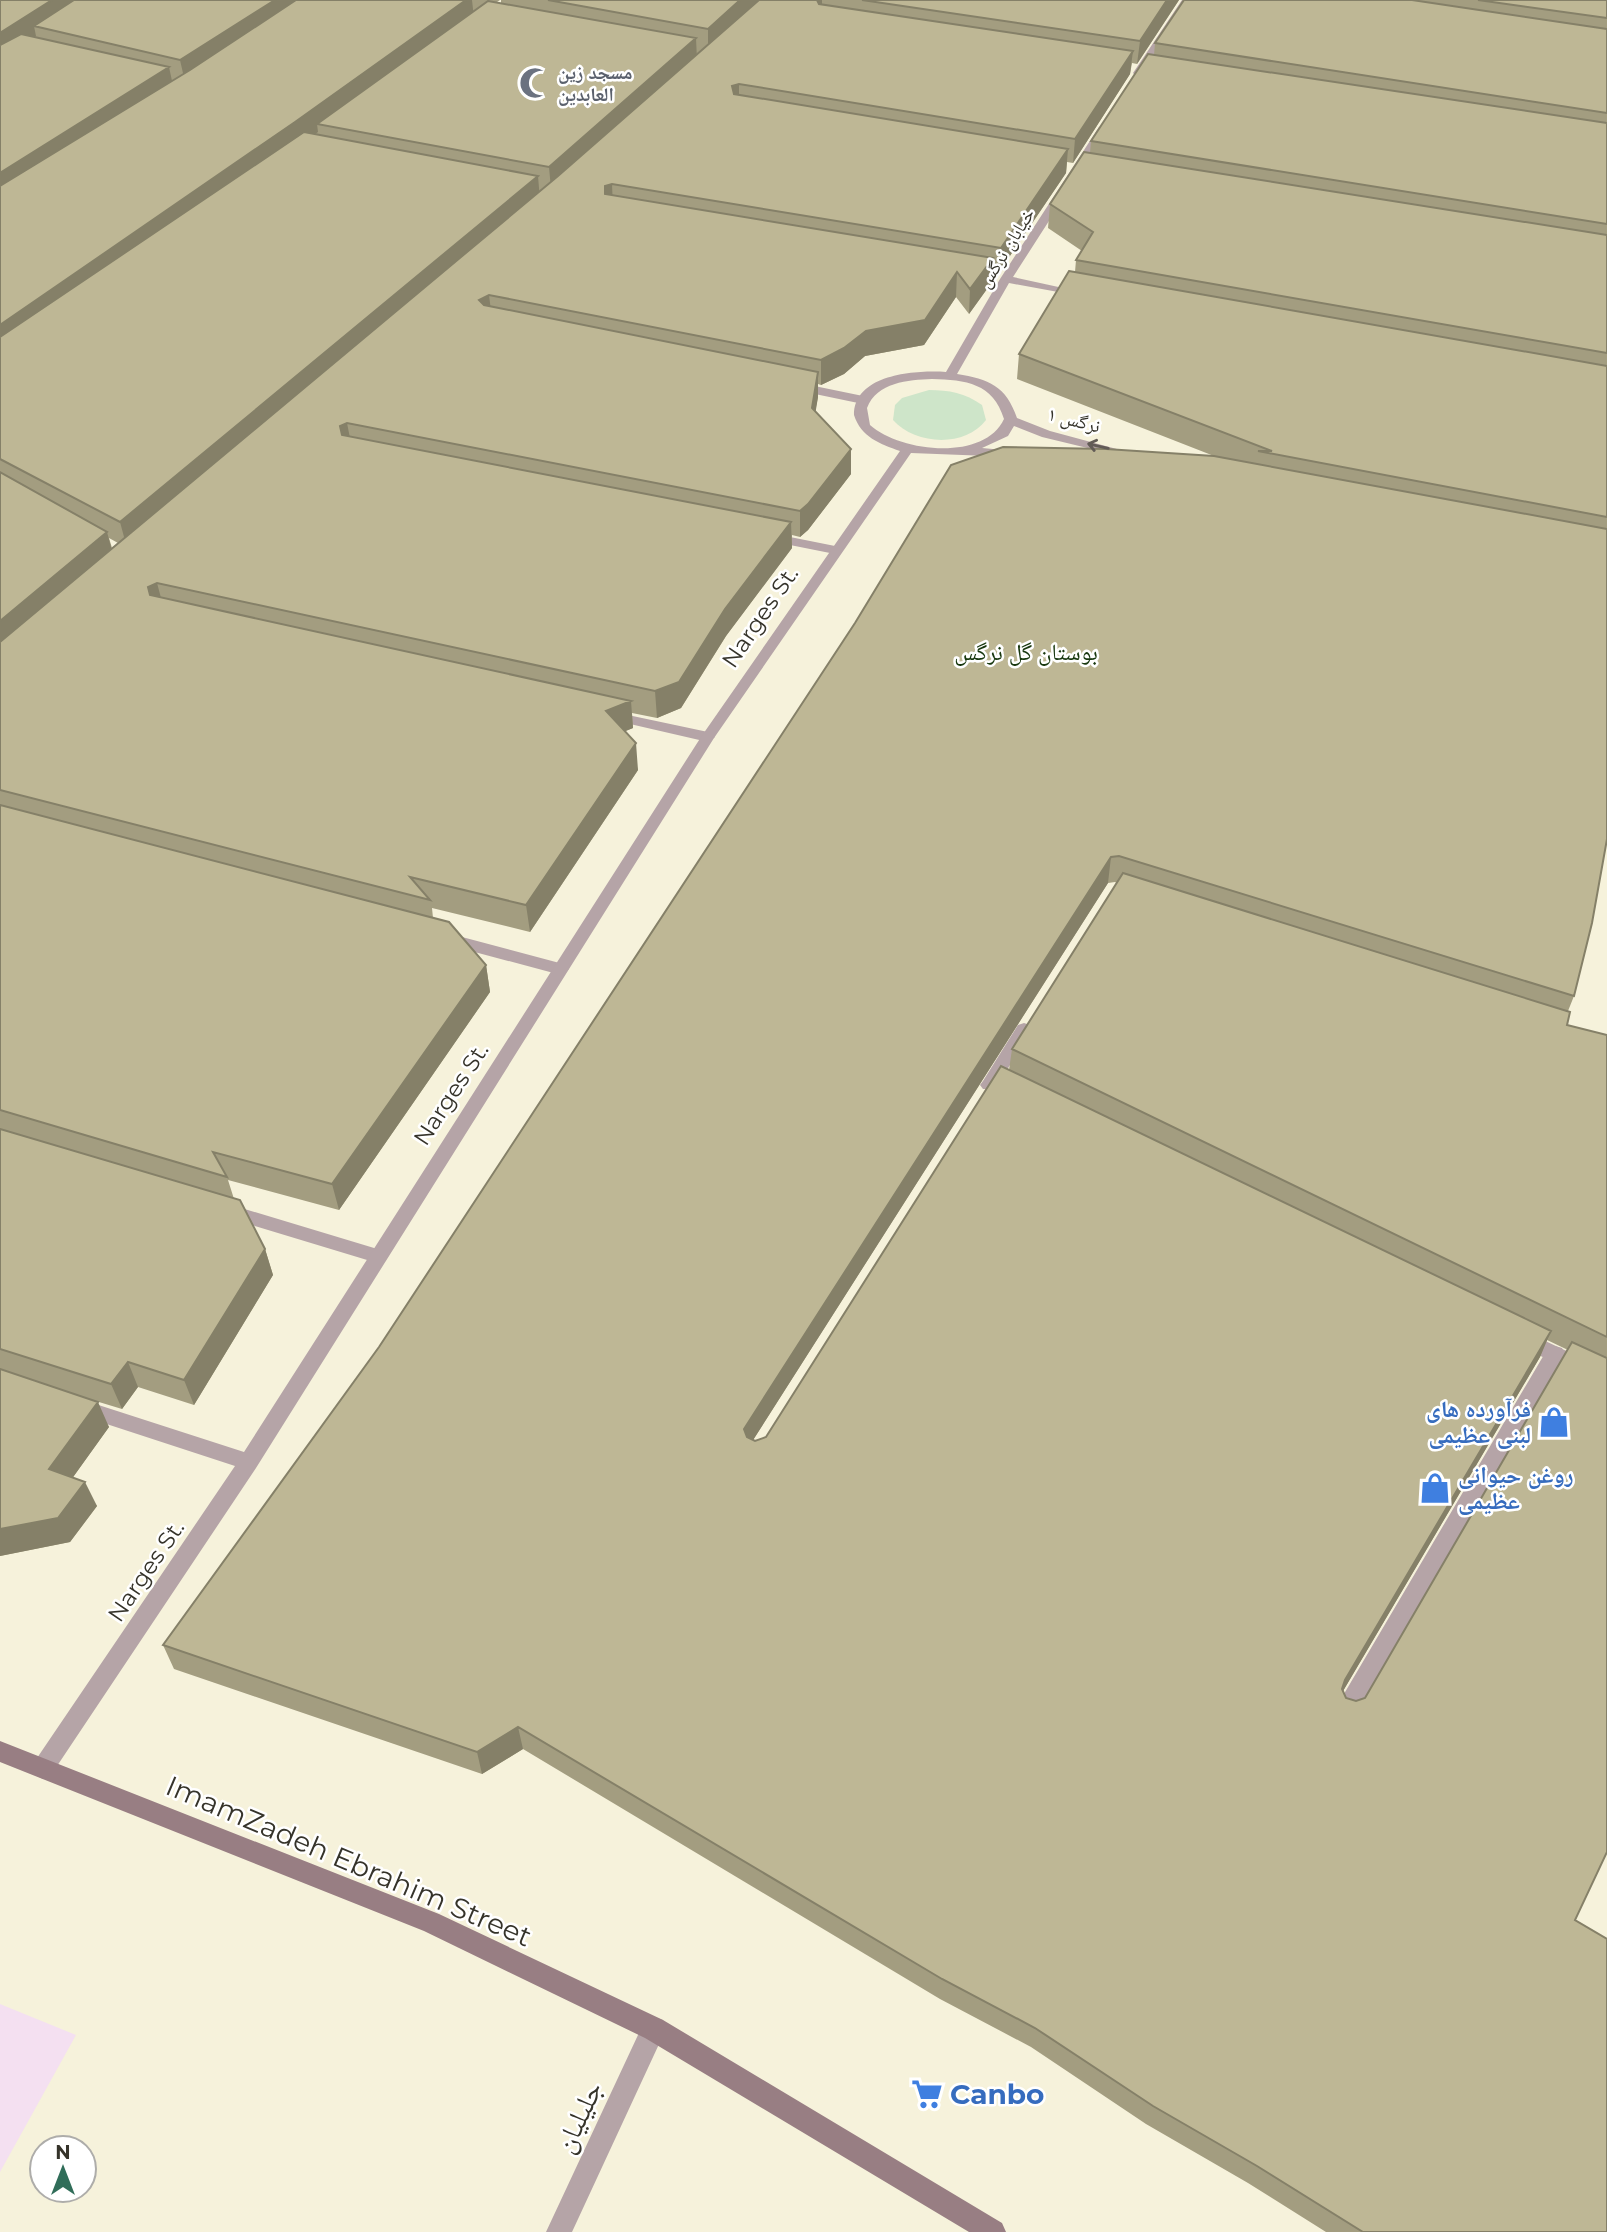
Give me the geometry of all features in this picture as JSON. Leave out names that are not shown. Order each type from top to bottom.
[{"type":"main road","name":"ImamZadeh Ebrahim Street","points":[[0,1751],[431,1922],[654,2029],[993,2232]]},
{"type":"street","points":[[1133,81],[1187,0]]},
{"type":"street","points":[[1127,68],[1154,72]]},
{"type":"street","name":"خیابان نرگس","points":[[950,376],[1006,279],[1112,114]]},
{"type":"street","points":[[1063,167],[1090,172]]},
{"type":"street","points":[[992,277],[1099,296]]},
{"type":"street","points":[[964,451],[987,444],[1003,433],[1010,420],[1009,408],[1002,397],[989,387],[950,376],[897,379],[883,385],[863,400],[859,411],[862,423],[872,434],[907,450],[1018,455]]},
{"type":"street","points":[[784,384],[863,400]]},
{"type":"street","name":"نرگس ۱","points":[[1010,420],[1046,434],[1143,457]]},
{"type":"street","name":"Narges St.","points":[[43,1768],[249,1462],[708,737],[835,550],[907,450]]},
{"type":"street","points":[[754,534],[835,550]]},
{"type":"street","points":[[599,712],[708,737]]},
{"type":"street","points":[[427,934],[561,969]]},
{"type":"street","points":[[978,1102],[999,1082],[1035,1012]]},
{"type":"street","points":[[208,1205],[377,1256]]},
{"type":"street","points":[[1505,1329],[1607,1379]]},
{"type":"street","points":[[1346,1711],[1555,1353]]},
{"type":"street","points":[[65,1402],[249,1462]]},
{"type":"street","name":"جلیلیان","points":[[559,2232],[654,2029]]},
{"type":"shaded area","points":[[0,2004],[76,2035],[0,2172]]},
{"type":"green space","points":[[929,390],[957,393],[976,401],[982,405],[986,420],[966,435],[940,440],[914,434],[893,420],[895,405],[902,398]]},
{"type":"building","points":[[0,0],[52,0],[0,33]]},
{"type":"building","points":[[74,0],[275,0],[180,60],[34,26]]},
{"type":"building","points":[[296,0],[466,0],[295,122],[0,325],[0,186],[190,70]]},
{"type":"building","points":[[548,0],[740,0],[708,29]]},
{"type":"building","points":[[759,0],[817,0],[819,4],[1133,51],[1075,139],[739,84],[732,86],[734,94],[1068,149],[1001,248],[612,184],[605,186],[605,194],[993,258],[970,289],[957,272],[925,320],[866,331],[844,348],[821,360],[489,295],[479,300],[484,305],[818,372],[812,408],[851,449],[800,511],[347,423],[340,426],[342,435],[791,522],[725,609],[679,682],[655,691],[157,583],[148,587],[150,595],[631,701],[606,711],[636,743],[526,905],[410,877],[430,900],[0,790],[0,642],[558,176]]},
{"type":"building","points":[[862,0],[1167,0],[1140,41]]},
{"type":"building","points":[[1184,0],[1412,0],[1607,29],[1607,113],[1155,43]]},
{"type":"building","points":[[1478,0],[1607,0],[1607,18]]},
{"type":"building","points":[[488,1],[696,38],[549,167],[317,124]]},
{"type":"building","points":[[21,34],[169,67],[0,173],[0,45]]},
{"type":"building","points":[[1148,54],[1607,123],[1607,224],[1091,141]]},
{"type":"building","points":[[304,132],[538,176],[120,522],[0,459],[0,337]]},
{"type":"building","points":[[1084,152],[1607,235],[1607,353],[1076,260],[1093,232],[1050,204]]},
{"type":"building","points":[[1069,271],[1607,366],[1607,517],[1258,451],[1272,451],[1019,354]]},
{"type":"building","points":[[1003,447],[1106,449],[1214,456],[1607,529],[1607,839],[1592,923],[1574,996],[1119,856],[1111,857],[744,1429],[747,1437],[755,1441],[766,1437],[1001,1066],[1551,1331],[1345,1680],[1342,1689],[1346,1698],[1356,1701],[1365,1698],[1572,1342],[1607,1358],[1607,1852],[1575,1920],[1607,1939],[1607,2232],[1363,2232],[1153,2106],[1035,2028],[942,1979],[518,1727],[477,1752],[163,1645],[379,1347],[855,623],[951,465]]},
{"type":"building","points":[[0,472],[107,532],[0,621]]},
{"type":"building","points":[[0,805],[449,922],[486,965],[332,1184],[213,1152],[227,1177],[0,1110]]},
{"type":"building","points":[[1123,873],[1570,1012],[1567,1025],[1607,1035],[1607,1337],[1012,1049]]},
{"type":"building","points":[[0,1129],[240,1200],[265,1249],[184,1380],[128,1362],[111,1384],[0,1349]]},
{"type":"building","points":[[0,1369],[98,1402],[49,1469],[85,1482],[58,1518],[0,1529]]},
{"type":"place","name":"مسجد زین العابدین","points":[[535,83]]},
{"type":"place","name":"فرآورده های لبنی عظیمی","points":[[1554,1422]]},
{"type":"place","name":"روغن حیوانی عظیمی","points":[[1435,1488]]},
{"type":"place","name":"Canbo","points":[[927,2094]]},
{"type":"park label","name":"بوستان گل نرگس","points":[[1026,652]]}]
